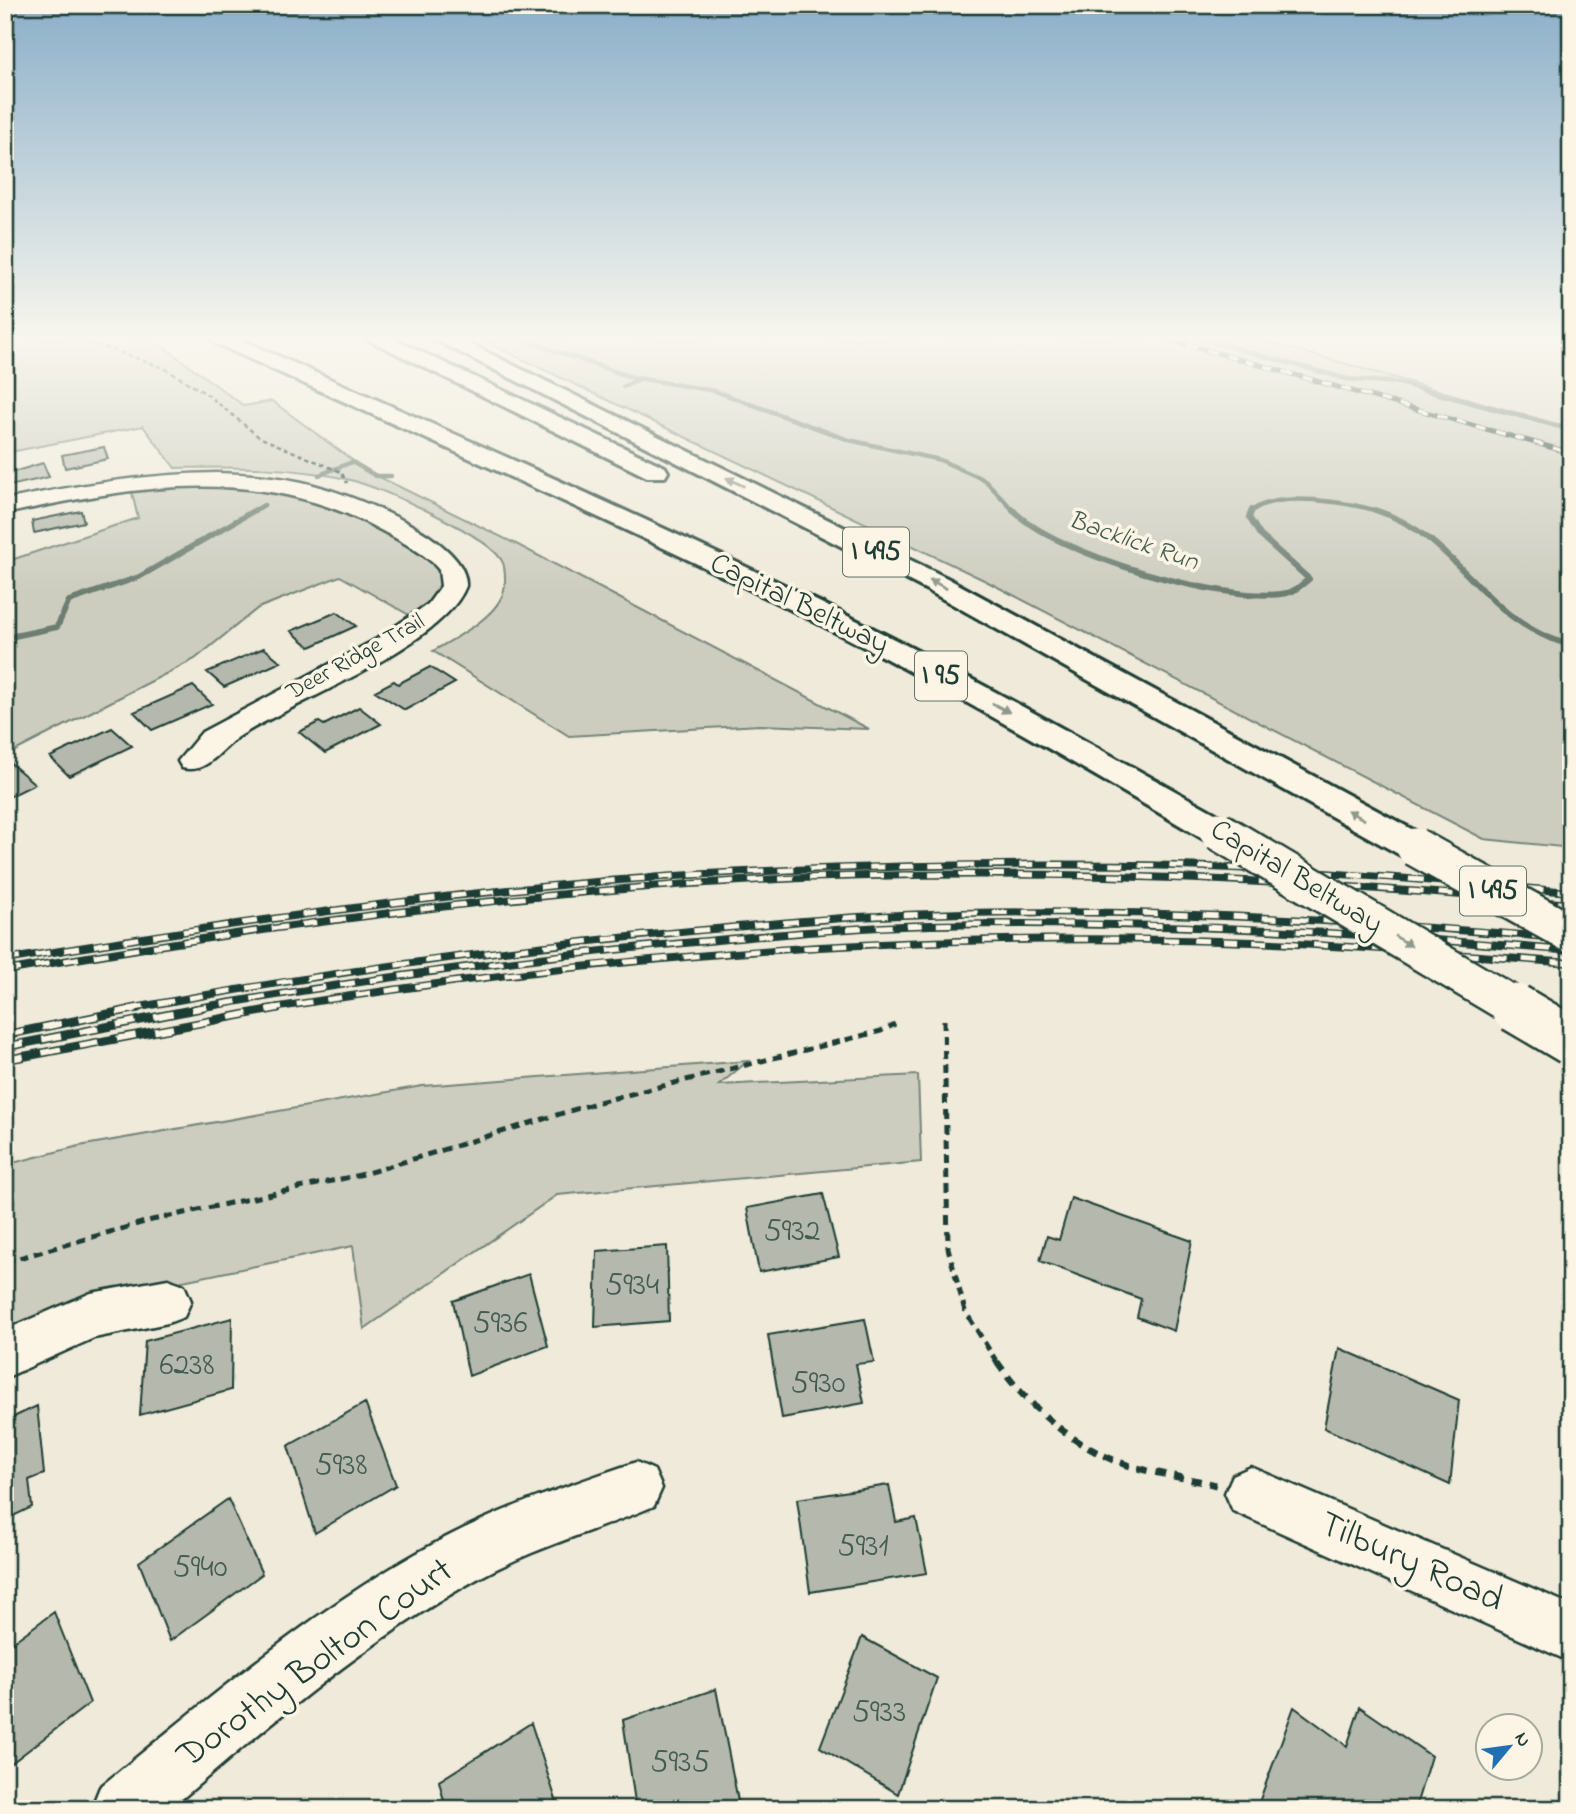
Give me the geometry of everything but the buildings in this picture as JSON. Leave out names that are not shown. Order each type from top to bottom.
[{"type":"highway","name":"Capital Beltway","points":[[410,424],[656,534],[938,675],[1218,831],[1571,1041]]},
{"type":"highway","name":"I 95","points":[[442,424],[656,534]]},
{"type":"highway","points":[[543,424],[680,484],[554,424]]},
{"type":"highway","name":"I 495","points":[[614,424],[937,584],[1298,783]]},
{"type":"highway","name":"I 95","points":[[721,502],[1298,783],[1415,848]]},
{"type":"highway","name":"I 495","points":[[1415,848],[1571,934]]},
{"type":"street","name":"Deer Ridge Trail","points":[[5,507],[95,488],[187,480],[278,486],[324,497],[364,512],[434,550],[448,562],[454,572],[451,594],[435,613],[234,726],[213,739],[192,761]]},
{"type":"street","points":[[5,1354],[91,1316],[168,1301]]},
{"type":"street","name":"Dorothy Bolton Court","points":[[122,1809],[240,1711],[354,1627],[458,1560],[541,1522],[636,1488]]},
{"type":"street","name":"Tilbury Road","points":[[1251,1493],[1571,1634]]},
{"type":"path","points":[[243,424],[259,437],[341,472],[347,484],[324,497]]},
{"type":"path","points":[[944,1020],[948,1248],[965,1311],[973,1328],[1000,1367],[1040,1412],[1077,1441],[1117,1461],[1251,1493]]},
{"type":"path","points":[[5,1262],[152,1220],[364,1174],[563,1112],[881,1031],[895,1024]]},
{"type":"shaded area","points":[[5,424],[303,424],[367,471],[518,545],[869,729],[760,725],[569,736],[433,651],[485,618],[500,600],[505,584],[503,563],[494,552],[479,540],[434,514],[365,484],[329,475],[241,468],[175,468],[143,426],[5,453]]},
{"type":"shaded area","points":[[657,424],[1556,424],[1571,428],[1571,848],[1484,839],[986,581]]},
{"type":"shaded area","points":[[202,484],[314,494],[458,567],[425,624],[340,576],[258,608],[195,659],[5,756],[5,562],[138,518],[131,489]]},
{"type":"shaded area","points":[[748,1061],[719,1085],[918,1075],[921,1162],[557,1195],[364,1329],[353,1246],[57,1307],[5,1329],[5,1165],[79,1146],[422,1086]]},
{"type":"waterway","name":"Backlick Run","points":[[804,424],[849,440],[940,460],[985,480],[1014,510]]},
{"type":"waterway","points":[[1548,424],[1571,430]]},
{"type":"waterway","points":[[319,475],[352,462],[376,476],[391,476]]},
{"type":"waterway","name":"Backlick Run","points":[[1251,512],[1262,505],[1295,500],[1333,502],[1378,511]]},
{"type":"waterway","points":[[252,512],[264,505]]},
{"type":"waterway","points":[[5,638],[57,627],[69,601],[139,577],[255,510]]},
{"type":"waterway","name":"Backlick Run","points":[[1014,510],[1034,527],[1065,543],[1102,559],[1143,572],[1185,584],[1225,591],[1260,595],[1293,591],[1309,579],[1260,535],[1249,517],[1251,512]]},
{"type":"waterway","name":"Backlick Run","points":[[1378,511],[1405,523],[1430,539],[1492,600],[1515,618],[1540,634],[1571,645]]},
{"type":"railway","points":[[1467,424],[1571,453]]},
{"type":"railway","points":[[5,960],[200,929],[396,903],[593,882],[790,870],[984,865],[1177,866],[1325,873],[1571,892]]},
{"type":"railway","points":[[5,971],[192,940],[380,914],[569,894],[758,880],[961,874],[1165,878],[1368,888],[1571,904]]},
{"type":"railway","points":[[129,1009],[339,973],[550,945],[876,916],[1069,912],[1237,916],[1571,939]]},
{"type":"railway","points":[[192,1009],[317,988],[506,962],[784,934],[901,926],[1171,926],[1411,938],[1571,951]]},
{"type":"railway","points":[[267,1009],[607,964],[834,946],[948,941],[1226,941],[1374,948],[1571,963]]},
{"type":"railway","points":[[5,1035],[138,1008]]},
{"type":"railway","points":[[5,1047],[201,1008]]},
{"type":"railway","points":[[5,1060],[278,1008]]}]
